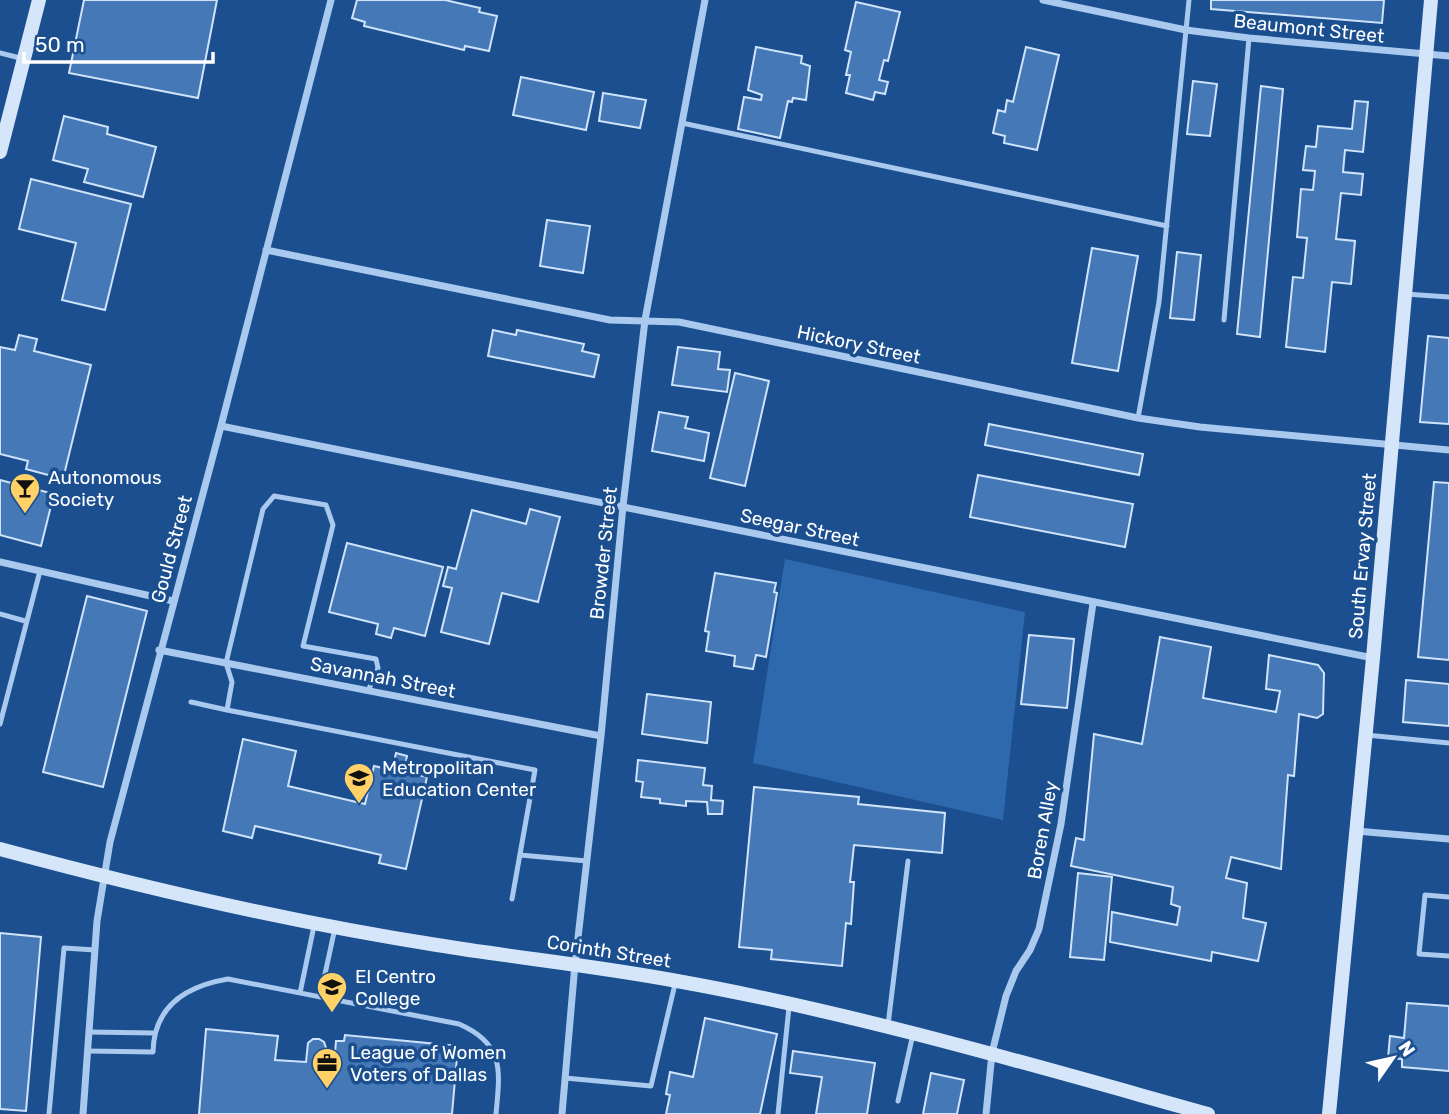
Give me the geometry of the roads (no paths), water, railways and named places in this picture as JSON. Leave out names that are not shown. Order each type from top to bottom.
[{"type":"main road","points":[[0,152],[39,0]]},
{"type":"main road","name":"South Ervay Street","points":[[1329,1114],[1366,736],[1431,0]]},
{"type":"main road","name":"Corinth Street","points":[[0,849],[103,877],[314,923],[676,981],[789,1004],[992,1054],[1208,1114]]},
{"type":"street","name":"Gould Street","points":[[83,1114],[103,877],[159,650],[221,426],[331,0]]},
{"type":"street","name":"Browder Street","points":[[562,1114],[575,964],[645,320],[705,0]]},
{"type":"street","name":"Beaumont Street","points":[[1043,0],[1186,30],[1449,56]]},
{"type":"street","name":"Hickory Street","points":[[266,250],[610,320],[679,322],[1138,418],[1200,427],[1449,450]]},
{"type":"street","name":"Seegar Street","points":[[221,426],[1373,658]]},
{"type":"street","points":[[0,562],[173,601]]},
{"type":"street","name":"Boren Alley","points":[[986,1114],[992,1054],[1006,996],[1039,929],[1061,824],[1093,603]]},
{"type":"street","name":"Savannah Street","points":[[159,650],[601,736]]},
{"type":"street","points":[[1355,831],[1449,839]]},
{"type":"lane","points":[[1138,418],[1158,302],[1189,0]]},
{"type":"lane","points":[[1224,320],[1249,38]]},
{"type":"lane","points":[[0,53],[24,59]]},
{"type":"lane","points":[[682,123],[1167,226]]},
{"type":"lane","points":[[1405,294],[1449,298]]},
{"type":"lane","points":[[227,709],[232,682],[226,663],[263,509],[274,496],[326,505],[332,525],[303,646],[376,659],[378,668],[369,691]]},
{"type":"lane","points":[[0,724],[40,571]]},
{"type":"lane","points":[[0,614],[25,621]]},
{"type":"lane","points":[[191,702],[535,770],[512,900]]},
{"type":"lane","points":[[1366,736],[1449,743]]},
{"type":"lane","points":[[520,855],[587,861]]},
{"type":"lane","points":[[888,1028],[908,861]]},
{"type":"lane","points":[[1449,897],[1425,895],[1419,954],[1449,956]]},
{"type":"lane","points":[[300,993],[314,923]]},
{"type":"lane","points":[[320,997],[335,927]]},
{"type":"lane","points":[[49,1114],[64,948],[95,950]]},
{"type":"lane","points":[[88,1051],[153,1052],[153,1033],[165,1011],[182,994],[204,983],[228,979],[459,1024],[474,1030],[486,1041],[500,1070],[496,1114]]},
{"type":"lane","points":[[565,1078],[651,1086],[676,981]]},
{"type":"lane","points":[[778,1114],[789,1004]]},
{"type":"lane","points":[[89,1032],[153,1033]]},
{"type":"lane","points":[[898,1101],[913,1034]]},
{"type":"place","name":"Autonomous Society","points":[[25,515]]},
{"type":"place","name":"Metropolitan Education Center","points":[[359,805]]},
{"type":"place","name":"El Centro College","points":[[332,1014]]},
{"type":"place","name":"League of Women Voters of Dallas","points":[[327,1090]]}]
